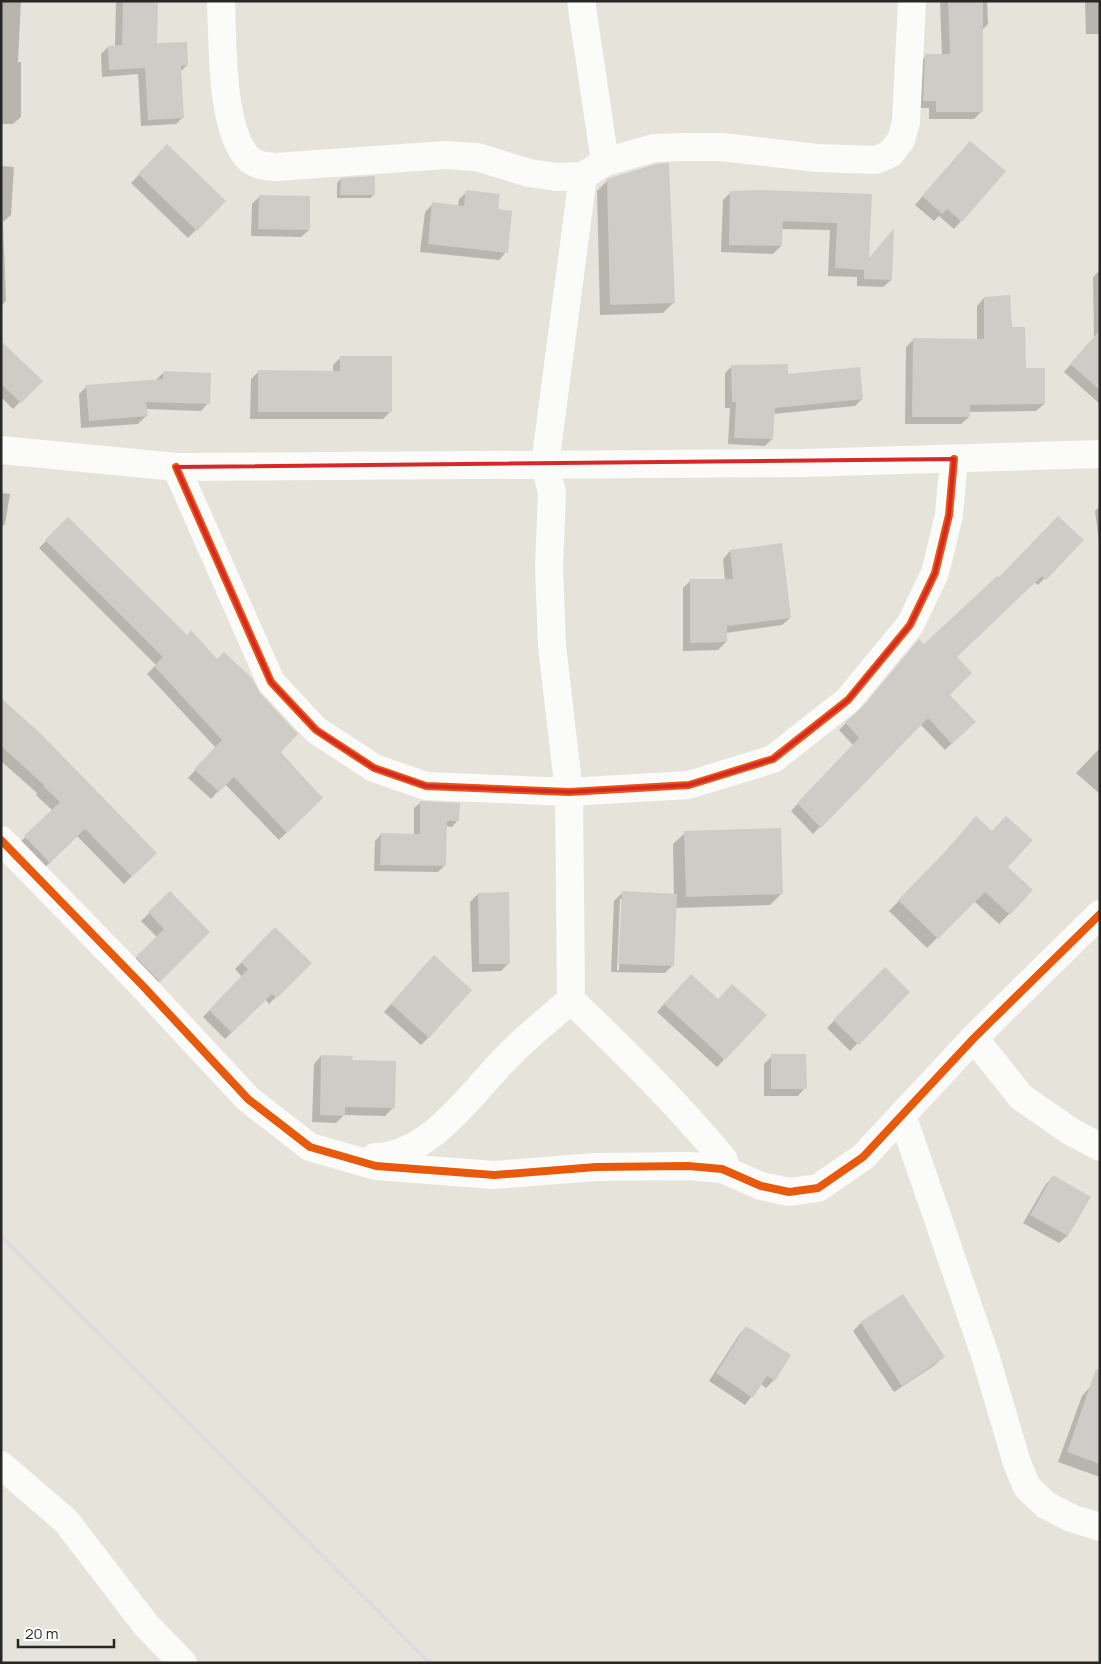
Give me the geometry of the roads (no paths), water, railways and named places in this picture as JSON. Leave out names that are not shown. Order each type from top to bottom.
[{"type":"street","points":[[221,1],[226,94],[236,139],[248,158],[259,166],[276,167],[446,155],[477,158],[529,173],[556,177],[594,169],[654,148],[722,147],[817,158],[876,160],[890,154],[901,140],[906,122],[912,1]]},
{"type":"street","points":[[581,1],[594,169],[545,464],[552,493],[549,568],[552,646],[569,792],[571,1000],[624,1051],[699,1130],[724,1160],[722,1169]]},
{"type":"street","points":[[1,450],[176,467],[803,463],[1100,454]]},
{"type":"street","points":[[176,467],[271,682],[316,730],[374,768],[426,786],[569,792],[689,785],[773,759],[848,700],[910,626],[935,573],[950,515],[954,459]]},
{"type":"street","points":[[1,840],[135,978],[248,1099],[310,1148],[376,1166],[494,1175],[596,1167],[688,1166],[722,1169],[761,1186],[789,1192],[818,1188],[863,1157],[974,1038],[1100,914]]},
{"type":"street","points":[[345,1158],[391,1157],[409,1150],[450,1119],[509,1055],[571,1000]]},
{"type":"street","points":[[974,1038],[1021,1097],[1070,1131],[1100,1148]]},
{"type":"street","points":[[902,1115],[986,1358],[1018,1462],[1028,1487],[1046,1505],[1071,1518],[1100,1527]]},
{"type":"street","points":[[1,1465],[66,1521],[146,1625],[183,1663]]},
{"type":"railway","points":[[1,1236],[430,1663]]}]
